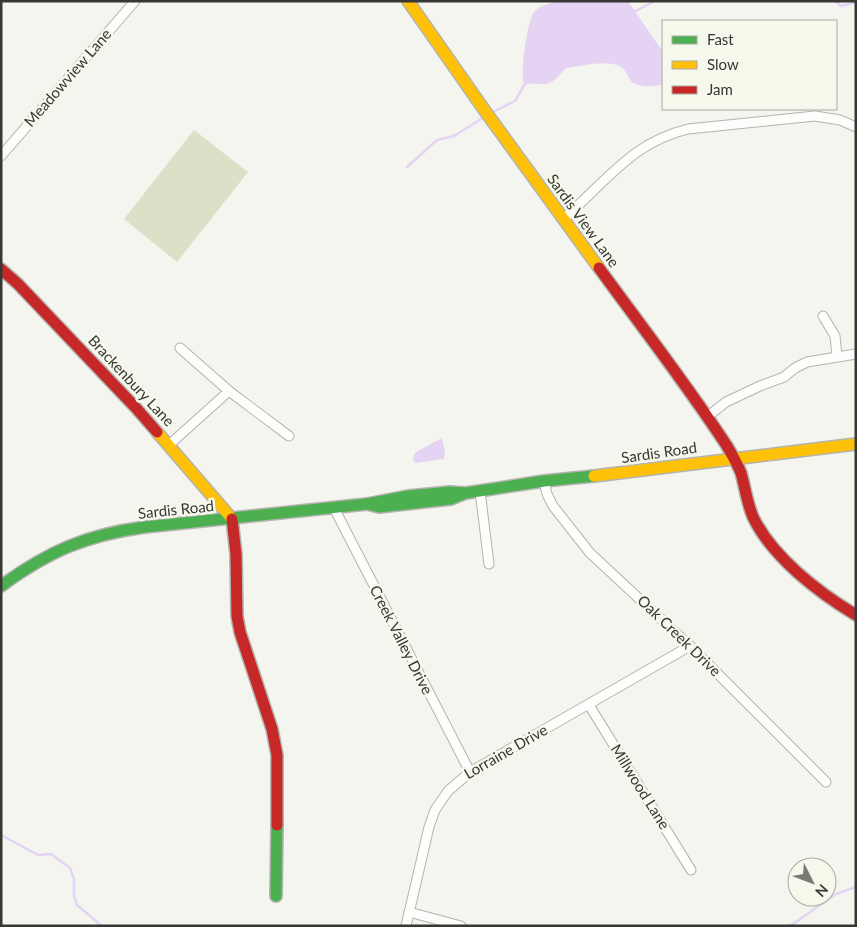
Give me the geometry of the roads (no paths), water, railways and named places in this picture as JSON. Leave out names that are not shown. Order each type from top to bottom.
[{"type":"street","name":"Meadowview Lane","points":[[1,156],[135,1]]},
{"type":"street","name":"Sardis View Lane","points":[[408,1],[485,111],[707,417],[733,458],[742,478],[755,520],[772,544],[812,585],[830,600],[856,616]]},
{"type":"street","points":[[564,219],[631,155],[656,139],[672,133],[688,129],[815,116],[840,120],[856,127]]},
{"type":"street","name":"Brackenbury Lane","points":[[1,269],[88,356],[169,445],[232,519]]},
{"type":"street","points":[[823,316],[834,336],[837,356]]},
{"type":"street","points":[[180,348],[229,391],[289,436]]},
{"type":"street","points":[[707,417],[726,402],[760,386],[784,378],[795,368],[807,362],[856,354]]},
{"type":"street","points":[[169,445],[229,391]]},
{"type":"street","name":"Sardis Road","points":[[1,586],[46,555],[79,541],[134,530],[367,504],[408,496],[450,492],[480,492],[544,481],[856,444]]},
{"type":"street","name":"Oak Creek Drive","points":[[544,481],[546,494],[553,506],[584,546],[690,646],[826,782]]},
{"type":"street","points":[[480,492],[489,564]]},
{"type":"street","name":"Creek Valley Drive","points":[[334,508],[470,772]]},
{"type":"street","points":[[232,519],[236,554],[240,632],[272,729],[277,755],[276,896]]},
{"type":"street","name":"Lorraine Drive","points":[[406,926],[429,827],[435,810],[448,791],[470,772],[690,646]]},
{"type":"street","name":"Millwood Lane","points":[[589,704],[691,870]]},
{"type":"street","points":[[409,912],[461,926]]},
{"type":"waterway","points":[[632,13],[655,1]]},
{"type":"waterway","points":[[835,1],[841,6],[856,2]]},
{"type":"waterway","points":[[493,112],[515,101],[526,82]]},
{"type":"waterway","points":[[407,167],[437,140],[454,136],[481,119]]},
{"type":"waterway","points":[[1,835],[38,855],[51,854],[70,868],[74,879],[74,896],[77,905],[102,926]]},
{"type":"waterway","points":[[790,926],[836,894],[856,887]]}]
